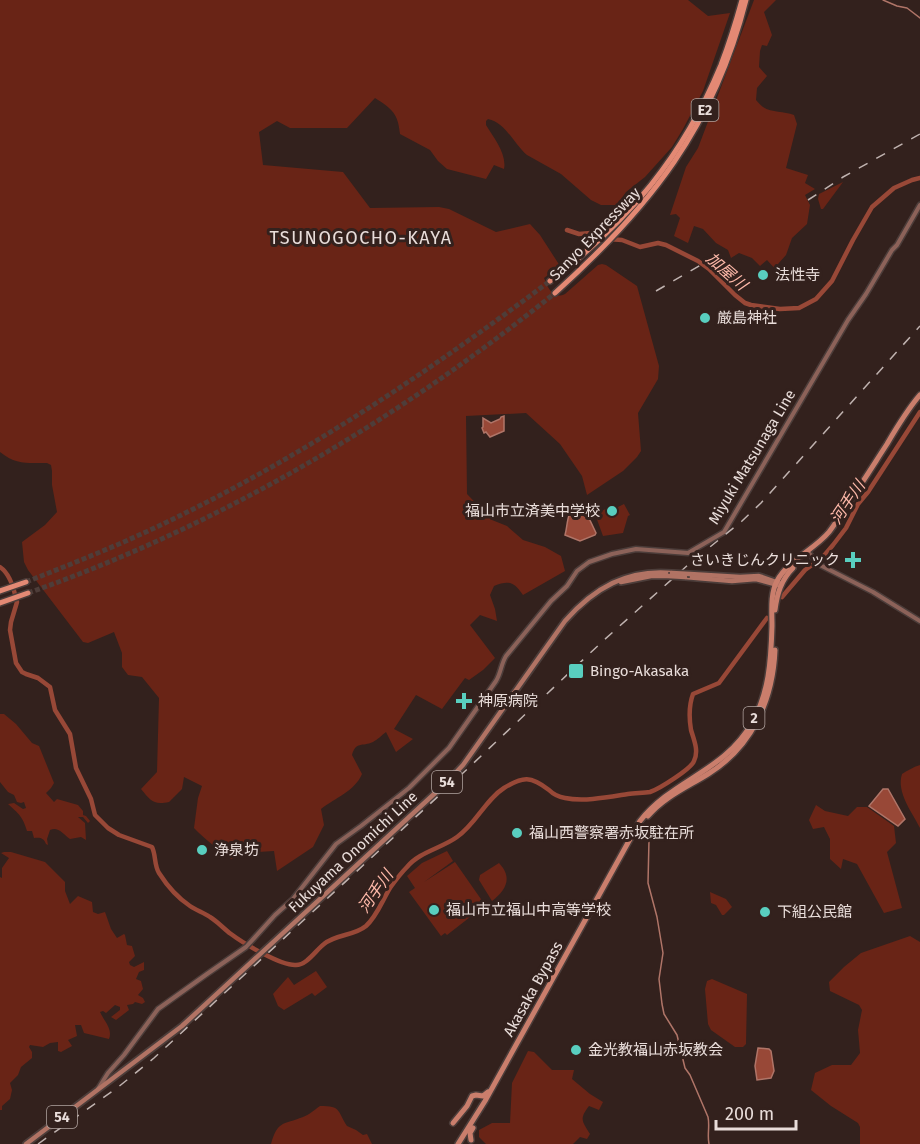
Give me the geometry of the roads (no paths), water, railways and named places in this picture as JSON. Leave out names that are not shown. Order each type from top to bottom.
[{"type":"highway","name":"Sanyo Expressway","points":[[555,292],[594,256],[638,206],[663,171],[695,120],[721,64],[744,0]]},
{"type":"highway","name":"Sanyo Expressway","points":[[550,281],[638,206]]},
{"type":"highway","points":[[810,555],[834,526],[920,395]]},
{"type":"highway","points":[[778,583],[786,570],[810,555],[832,533],[920,400]]},
{"type":"highway","points":[[0,591],[26,582]]},
{"type":"highway","name":"Akasaka Bypass","points":[[460,1144],[487,1100],[638,829],[657,806],[720,766],[738,750],[755,726],[766,702],[773,677],[778,583]]},
{"type":"highway","points":[[0,603],[28,593]]},
{"type":"highway","name":"Akasaka Bypass","points":[[460,1144],[586,920]]},
{"type":"highway","points":[[453,1123],[472,1096],[486,1095],[492,1089]]},
{"type":"highway","points":[[471,1126],[482,1102],[476,1095]]},
{"type":"highway","points":[[474,1142],[470,1133],[487,1100]]},
{"type":"highway","points":[[460,1144],[466,1140],[474,1142]]},
{"type":"main road","name":"Miyuki Matsunaga Line","points":[[98,1089],[158,1009],[248,946],[275,915],[293,899],[336,844],[409,788],[449,748],[500,674],[506,656],[551,601],[567,586],[577,571],[594,560],[629,550],[645,549],[688,553],[724,532],[842,329],[897,245],[920,205]]},
{"type":"main road","points":[[810,555],[819,564],[873,592],[920,621]]},
{"type":"main road","name":"Fukuyama Onomichi Line","points":[[26,1144],[182,1026],[446,783],[471,753],[565,621],[592,594],[601,589],[640,578],[670,574],[732,581],[756,579],[778,583]]},
{"type":"waterway","points":[[883,0],[907,8],[920,18]]},
{"type":"waterway","name":"加屋川","points":[[567,230],[622,240],[640,247],[658,243],[666,245],[709,269],[745,303],[780,309],[799,308],[816,299],[832,281],[872,207],[894,188],[920,178]]},
{"type":"waterway","name":"河手川","points":[[782,597],[805,570],[822,558],[846,528],[858,504],[920,412]]},
{"type":"waterway","name":"河手川","points":[[0,567],[11,582],[17,602],[10,630],[16,663],[22,672],[38,678],[50,687],[55,710],[70,734],[76,768],[91,799],[95,815],[119,835],[152,847],[159,873],[186,903],[253,948],[281,962],[296,965],[308,960],[334,938],[356,932],[366,926],[400,874],[412,862],[464,832],[491,799],[511,784],[527,779],[543,785],[561,797],[588,799],[650,792],[681,774],[692,765],[696,753],[690,721],[693,694],[719,683],[767,618]]},
{"type":"waterway","points":[[649,840],[648,883],[663,953],[659,979],[662,1004],[664,1014],[677,1035],[685,1068],[708,1117],[709,1144]]},
{"type":"tunnel","points":[[26,582],[151,529],[269,469],[413,379],[550,281]]},
{"type":"tunnel","points":[[28,593],[169,536],[304,466],[433,384],[495,340],[555,293]]},
{"type":"railway","points":[[808,200],[843,177],[920,134]]},
{"type":"railway","points":[[656,291],[718,255]]},
{"type":"railway","points":[[38,1144],[117,1088],[154,1058],[604,640],[689,564],[742,521],[761,503],[920,326]]},
{"type":"place","name":"法性寺","points":[[763,275]]},
{"type":"place","name":"厳島神社","points":[[705,318]]},
{"type":"place","name":"福山市立済美中学校","points":[[612,511]]},
{"type":"place","name":"さいきじんクリニック","points":[[853,560]]},
{"type":"place","name":"Bingo-Akasaka","points":[[576,671]]},
{"type":"place","name":"神原病院","points":[[464,701]]},
{"type":"place","name":"福山西警察署赤坂駐在所","points":[[517,833]]},
{"type":"place","name":"浄泉坊","points":[[202,850]]},
{"type":"place","name":"福山市立福山中高等学校","points":[[434,910]]},
{"type":"place","name":"下組公民館","points":[[765,912]]},
{"type":"place","name":"金光教福山赤坂教会","points":[[576,1050]]},
{"type":"district","name":"TSUNOGOCHO-KAYA","points":[[361,238]]}]
